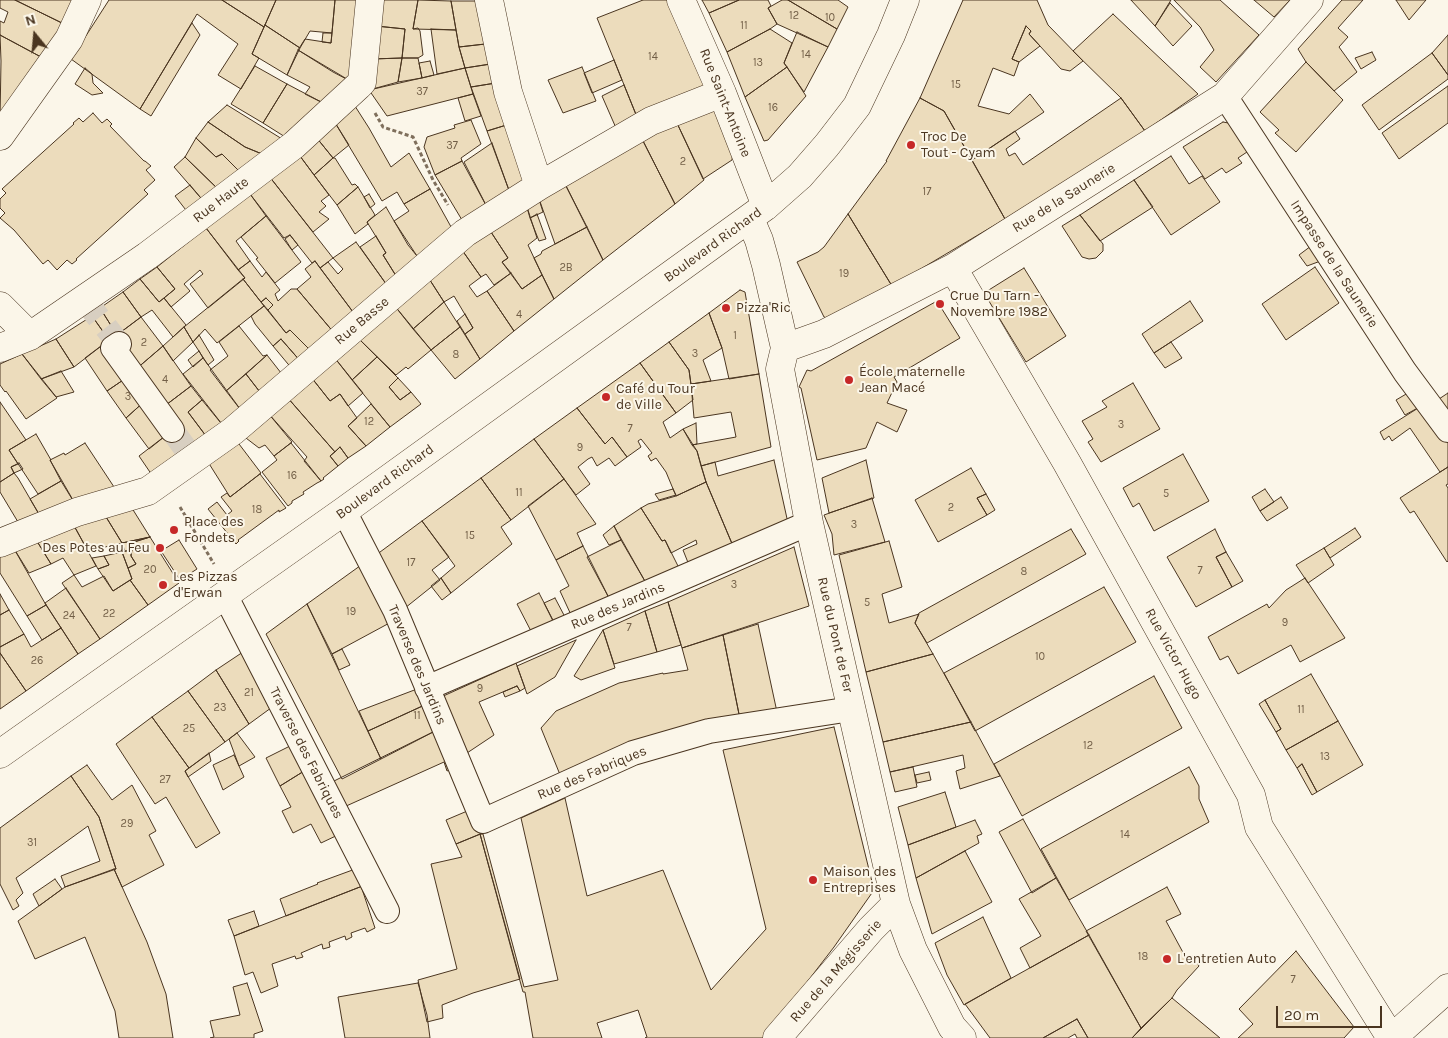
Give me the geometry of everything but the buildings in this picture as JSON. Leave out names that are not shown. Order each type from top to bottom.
[{"type":"street","points":[[0,136],[69,39],[87,0]]},
{"type":"street","points":[[358,86],[362,82],[370,0]]},
{"type":"street","points":[[489,0],[508,92],[539,186]]},
{"type":"street","name":"Rue Saint-Antoine","points":[[681,0],[722,93],[758,213]]},
{"type":"street","name":"Boulevard Richard","points":[[0,754],[344,511],[758,213],[800,176],[857,106],[891,35],[905,0]]},
{"type":"street","name":"Rue de la Saunerie","points":[[785,348],[824,334],[953,268],[1225,96],[1309,0]]},
{"type":"street","name":"Rue Haute","points":[[0,348],[30,336],[147,256],[294,145],[358,86]]},
{"type":"street","name":"Rue Basse","points":[[0,543],[77,512],[148,491],[233,431],[465,233],[539,186],[651,121],[722,93]]},
{"type":"street","name":"Impasse de la Saunerie","points":[[1225,96],[1404,372],[1448,430]]},
{"type":"street","name":"Rue du Pont de Fer","points":[[758,213],[759,240],[785,348],[780,369],[809,524],[896,904],[913,950],[952,1027],[962,1038]]},
{"type":"street","name":"Rue Victor Hugo","points":[[953,268],[1067,463],[1251,795],[1259,827],[1392,1038]]},
{"type":"street","points":[[0,306],[30,336]]},
{"type":"street","points":[[119,344],[113,348],[172,430]]},
{"type":"street","name":"Traverse des Jardins","points":[[344,511],[396,610],[483,822]]},
{"type":"street","name":"Rue des Jardins","points":[[427,688],[809,524]]},
{"type":"street","name":"Traverse des Fabriques","points":[[225,595],[388,911]]},
{"type":"street","name":"Rue des Fabriques","points":[[483,822],[633,753],[709,731],[851,709]]},
{"type":"street","name":"Rue de la Mégisserie","points":[[777,1038],[896,904]]},
{"type":"street","points":[[1392,1038],[1448,988]]},
{"type":"path","points":[[358,86],[383,127],[413,137],[433,180],[465,233]]},
{"type":"path","points":[[148,491],[177,502],[212,560],[225,595]]},
{"type":"tunnel","points":[[84,299],[119,344]]},
{"type":"tunnel","points":[[172,430],[193,459]]},
{"type":"place","name":"Troc De Tout - Cyam","points":[[911,145]]},
{"type":"place","name":"Crue Du Tarn - Novembre 1982","points":[[940,304]]},
{"type":"place","name":"Pizza'Ric","points":[[726,308]]},
{"type":"place","name":"École maternelle Jean Macé","points":[[849,380]]},
{"type":"place","name":"Café du Tour de Ville","points":[[606,397]]},
{"type":"place","name":"Place des Fondets","points":[[174,530]]},
{"type":"place","name":"Des Potes au Feu","points":[[160,548]]},
{"type":"place","name":"Les Pizzas d'Erwan","points":[[163,585]]},
{"type":"place","name":"Maison des Entreprises","points":[[813,880]]},
{"type":"place","name":"L'entretien Auto","points":[[1167,959]]}]
